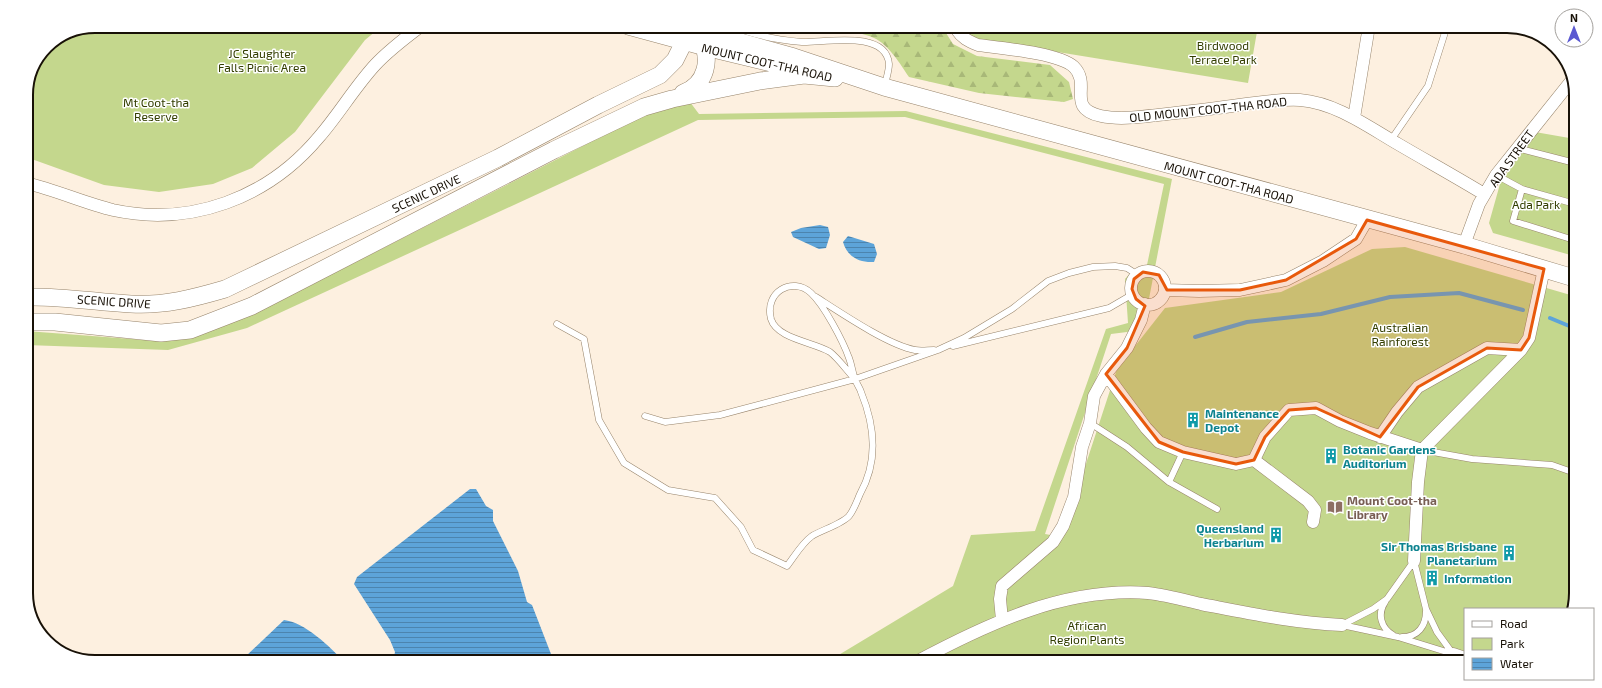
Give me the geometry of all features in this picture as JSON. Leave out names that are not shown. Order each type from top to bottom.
[{"type":"main road","name":"SCENIC DRIVE","points":[[33,297],[48,296],[132,304],[151,304],[176,302],[225,289],[498,158],[598,105],[660,75],[672,64],[686,33]]},
{"type":"main road","points":[[687,33],[704,47]]},
{"type":"main road","name":"MOUNT COOT-THA ROAD","points":[[690,33],[794,57],[884,87],[1464,246],[1569,276]]},
{"type":"main road","name":"MOUNT COOT-THA ROAD","points":[[704,47],[841,79],[884,87]]},
{"type":"main road","name":"SCENIC DRIVE","points":[[33,322],[55,322],[161,333],[190,330],[252,306],[587,134],[629,114],[688,92],[698,85],[706,65],[704,47]]},
{"type":"main road","name":"SCENIC DRIVE","points":[[660,102],[744,83],[780,78],[810,76],[841,79]]},
{"type":"street","points":[[33,185],[113,210],[142,214],[184,214],[209,210],[244,197],[284,173],[303,155],[319,138],[375,65],[412,33]]},
{"type":"street","name":"OLD MOUNT COOT-THA ROAD","points":[[959,33],[967,41],[978,45],[1052,57],[1073,66],[1079,73],[1082,105],[1085,110],[1103,117],[1130,118],[1268,101],[1299,100],[1330,107],[1354,118],[1484,194]]},
{"type":"street","points":[[1354,118],[1368,33]]},
{"type":"street","name":"ADA STREET","points":[[1464,246],[1470,226],[1484,194],[1496,175],[1568,85]]},
{"type":"street","points":[[1165,290],[1240,290],[1286,280],[1323,261],[1356,239],[1367,220]]},
{"type":"street","points":[[1414,562],[1418,482],[1422,450],[1521,350],[1529,338],[1544,269]]},
{"type":"street","points":[[1143,272],[1154,272],[1163,279],[1165,290],[1160,300],[1151,304],[1145,304],[1136,299],[1133,294],[1132,284],[1138,275],[1143,272]]},
{"type":"street","points":[[1002,620],[1000,600],[1002,586],[1053,542],[1063,526],[1074,497],[1082,446],[1090,423],[1094,396],[1106,374],[1127,348],[1141,320],[1145,304]]},
{"type":"street","points":[[1380,436],[1397,412],[1418,387],[1487,348],[1521,350]]},
{"type":"street","points":[[1106,374],[1146,428],[1159,442],[1183,452],[1236,464],[1254,460],[1308,501],[1315,510],[1313,522]]},
{"type":"street","points":[[1254,460],[1265,437],[1289,410],[1316,408],[1340,421],[1422,450]]},
{"type":"street","points":[[930,655],[1002,620],[1054,602],[1106,592],[1149,594],[1282,620],[1342,626]]},
{"type":"lane","points":[[756,33],[765,36],[803,42],[846,39],[868,43],[877,47],[887,56],[889,64],[884,87]]},
{"type":"lane","points":[[1391,140],[1428,86],[1445,33]]},
{"type":"lane","points":[[1517,148],[1569,161]]},
{"type":"lane","points":[[1496,175],[1522,189],[1569,202]]},
{"type":"lane","points":[[1522,189],[1513,221],[1569,238]]},
{"type":"lane","points":[[855,379],[831,353],[812,344],[793,338],[772,322],[769,310],[770,300],[775,293],[784,288],[795,286],[806,289],[868,329],[897,343],[915,350],[938,350],[989,324],[1012,309],[1048,281],[1069,273],[1093,267],[1115,266],[1127,268],[1138,275]]},
{"type":"lane","points":[[645,416],[665,422],[720,415],[855,379],[938,350],[1109,308],[1133,294]]},
{"type":"lane","points":[[557,324],[584,339],[599,420],[624,463],[668,490],[715,498],[741,527],[753,550],[787,566],[811,537],[848,516],[868,479],[874,450],[870,419],[844,346],[815,296]]},
{"type":"lane","points":[[1090,423],[1127,447],[1169,482],[1217,509]]},
{"type":"lane","points":[[1422,450],[1472,459],[1552,465],[1569,471]]},
{"type":"lane","points":[[1169,482],[1183,452]]},
{"type":"lane","points":[[1414,562],[1382,607],[1380,616],[1382,624],[1388,632],[1398,637],[1408,637],[1417,633],[1423,627],[1426,618],[1426,609]]},
{"type":"lane","points":[[1414,562],[1426,609],[1437,632],[1453,654]]},
{"type":"lane","points":[[1342,626],[1373,610],[1387,599]]},
{"type":"lane","points":[[1342,626],[1398,637],[1453,654]]},
{"type":"highlighted area","points":[[1367,220],[1544,269],[1529,338],[1521,350],[1487,348],[1418,387],[1380,437],[1316,408],[1289,410],[1265,437],[1254,460],[1236,464],[1183,452],[1159,442],[1106,374],[1127,348],[1145,306],[1136,299],[1132,289],[1134,279],[1143,272],[1159,275],[1167,290],[1240,290],[1286,280],[1356,239]]},
{"type":"green space","name":"Mt Coot-tha Reserve","points":[[95,33],[374,33],[365,40],[295,132],[252,168],[213,184],[159,192],[104,185],[33,160],[33,91],[35,79],[39,68],[46,57],[54,48],[64,41],[83,34]]},
{"type":"green space","points":[[859,33],[946,33],[953,44],[977,56],[1050,65],[1069,82],[1073,99],[1064,102],[979,93],[909,77],[894,55],[884,45],[874,38]]},
{"type":"green space","name":"Birdwood Terrace Park","points":[[966,33],[1257,33],[1248,83],[965,37]]},
{"type":"green space","points":[[690,102],[699,114],[906,111],[1172,179],[1143,330],[1111,334],[1045,534],[1062,537],[1117,369],[1165,308],[1281,292],[1372,249],[1405,247],[1569,295],[1569,593],[1567,608],[1464,608],[1464,655],[839,655],[953,586],[971,535],[1035,531],[1106,329],[1128,323],[1125,279],[1133,270],[1147,265],[1164,184],[905,117],[698,120],[247,328],[168,350],[33,345],[33,332],[158,341],[264,309],[650,113]]},
{"type":"green space","name":"Ada Park","points":[[1535,132],[1569,138],[1569,255],[1493,233],[1489,223],[1500,184]]},
{"type":"water","points":[[820,225],[828,227],[830,235],[826,248],[819,249],[793,237],[791,232],[801,228]]},
{"type":"water","points":[[848,236],[874,244],[877,254],[874,262],[859,260],[848,252],[843,242]]},
{"type":"water","points":[[470,489],[476,489],[486,506],[493,510],[493,521],[518,571],[527,602],[532,605],[551,655],[394,655],[395,652],[390,640],[354,584],[357,577]]},
{"type":"water","points":[[284,620],[300,625],[308,630],[317,636],[338,655],[247,655]]},
{"type":"waterway","points":[[1195,337],[1247,322],[1321,314],[1390,297],[1459,293],[1523,310]]},
{"type":"waterway","points":[[1550,318],[1569,326]]},
{"type":"place","name":"Maintenance Depot","points":[[1193,420]]},
{"type":"place","name":"Botanic Gardens Auditorium","points":[[1331,456]]},
{"type":"place","name":"Mount Coot-tha Library","points":[[1335,507]]},
{"type":"place","name":"Queensland Herbarium","points":[[1276,535]]},
{"type":"place","name":"Sir Thomas Brisbane Planetarium","points":[[1509,553]]},
{"type":"place","name":"Information","points":[[1432,578]]},
{"type":"park label","name":"JC Slaughter Falls Picnic Area","points":[[262,60]]},
{"type":"park label","name":"Australian Rainforest","points":[[1400,334]]},
{"type":"park label","name":"African Region Plants","points":[[1087,632]]}]
